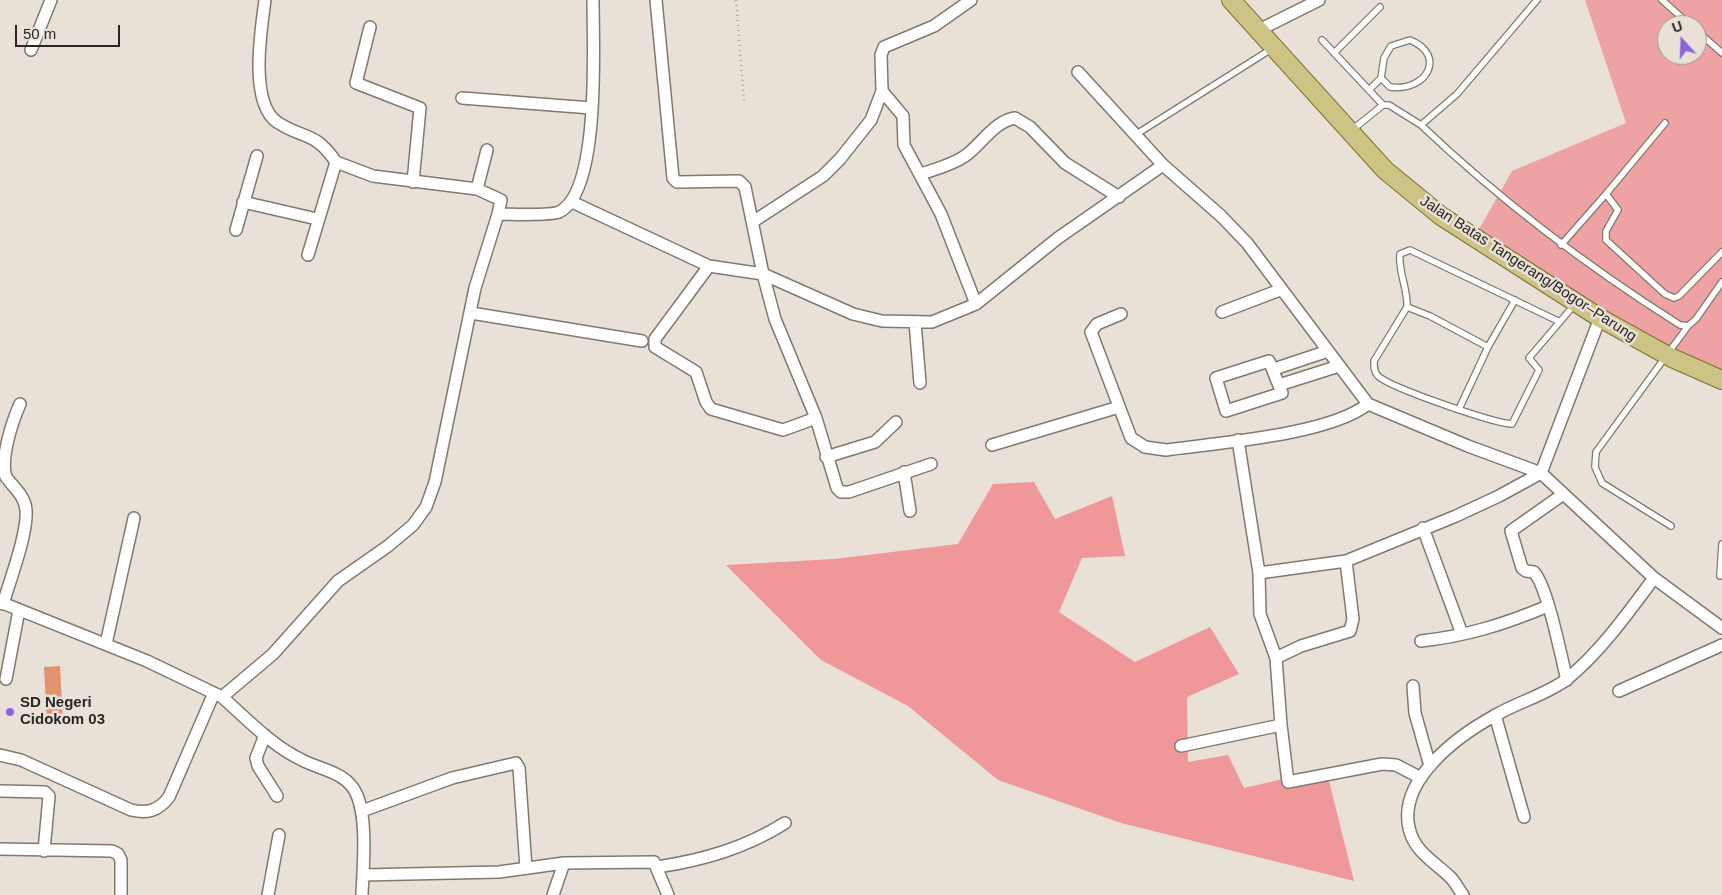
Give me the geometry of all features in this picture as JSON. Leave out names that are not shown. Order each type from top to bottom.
[{"type":"main road","name":"Jalan Batas Tangerang/Bogor–Parung","points":[[1234,1],[1385,170],[1440,216],[1600,318],[1668,356],[1722,380]]},
{"type":"street","points":[[31,50],[51,0]]},
{"type":"street","points":[[0,755],[21,760],[131,810],[151,812],[162,806],[169,797],[218,695],[273,654],[338,581],[388,546],[413,524],[426,507],[435,482],[483,261],[502,200],[478,189],[373,176],[336,162],[326,146],[314,137],[276,121],[267,112],[258,70],[264,0]]},
{"type":"street","points":[[498,214],[554,213],[572,202],[588,158],[591,108],[592,0]]},
{"type":"street","points":[[656,0],[674,181],[739,181],[745,187],[754,221],[763,274],[775,319],[816,418],[826,457],[837,488],[842,492],[848,492],[931,464]]},
{"type":"street","points":[[754,221],[823,176],[840,159],[871,120],[882,91],[880,55],[884,47],[934,26],[971,0]]},
{"type":"street","points":[[1259,30],[1319,0]]},
{"type":"street","points":[[370,27],[356,83],[420,108],[413,182]]},
{"type":"street","points":[[1078,72],[1163,165],[1221,216],[1246,243],[1368,404],[1468,446],[1541,473],[1562,495],[1654,578],[1722,628]]},
{"type":"street","points":[[882,91],[903,116],[904,145],[941,214],[976,304]]},
{"type":"street","points":[[462,98],[591,108]]},
{"type":"street","points":[[921,174],[955,162],[967,155],[1005,120],[1015,118],[1030,127],[1064,163],[1119,197]]},
{"type":"street","points":[[478,189],[487,150]]},
{"type":"street","points":[[236,230],[257,156]]},
{"type":"street","points":[[308,255],[317,219],[336,162]]},
{"type":"street","points":[[572,202],[709,266],[763,274],[853,314],[882,321],[915,322],[941,319],[976,304],[1058,238],[1163,165]]},
{"type":"street","points":[[244,202],[317,219]]},
{"type":"street","points":[[709,266],[655,339],[654,346],[696,372],[706,402],[711,409],[782,430],[816,418]]},
{"type":"street","points":[[1222,312],[1280,290]]},
{"type":"street","points":[[471,313],[642,341]]},
{"type":"street","points":[[1121,314],[1090,329],[1131,438],[1151,449],[1166,450],[1238,440],[1337,421],[1357,412],[1368,404]]},
{"type":"street","points":[[1259,573],[1346,561],[1499,496],[1541,473],[1600,318]]},
{"type":"street","points":[[915,322],[920,384]]},
{"type":"street","points":[[1274,369],[1328,351]]},
{"type":"street","points":[[1268,361],[1274,369],[1279,385],[1282,393],[1228,411],[1225,409],[1216,378],[1268,361]]},
{"type":"street","points":[[1279,385],[1339,366]]},
{"type":"street","points":[[20,404],[3,446],[3,468],[4,475],[24,499],[27,516],[1,603],[106,644],[218,695],[264,735],[302,760],[343,778],[350,784],[356,794],[362,811],[362,895]]},
{"type":"street","points":[[992,445],[1119,407]]},
{"type":"street","points":[[826,457],[875,442],[896,422]]},
{"type":"street","points":[[1238,440],[1259,573],[1260,614],[1276,658],[1281,726],[1288,782],[1382,764],[1396,766],[1421,778]]},
{"type":"street","points":[[904,472],[910,511]]},
{"type":"street","points":[[1562,495],[1510,532],[1521,567],[1526,571],[1536,574],[1548,606],[1566,680]]},
{"type":"street","points":[[106,644],[134,518]]},
{"type":"street","points":[[1423,528],[1462,634]]},
{"type":"street","points":[[1276,658],[1301,646],[1350,630],[1353,619],[1346,561]]},
{"type":"street","points":[[1462,895],[1451,878],[1418,848],[1410,834],[1407,818],[1408,802],[1421,778],[1430,766],[1460,738],[1496,715],[1566,680],[1616,628],[1654,578]]},
{"type":"street","points":[[1421,641],[1504,625],[1548,606]]},
{"type":"street","points":[[6,679],[19,610]]},
{"type":"street","points":[[1619,691],[1722,645]]},
{"type":"street","points":[[1413,686],[1415,713],[1430,766]]},
{"type":"street","points":[[1496,715],[1524,817]]},
{"type":"street","points":[[1181,746],[1281,726]]},
{"type":"street","points":[[264,735],[256,758],[258,766],[277,796]]},
{"type":"street","points":[[362,811],[452,778],[516,762],[519,768],[526,868]]},
{"type":"street","points":[[0,791],[45,792],[49,796],[44,850]]},
{"type":"street","points":[[657,866],[722,854],[759,839],[785,823]]},
{"type":"street","points":[[268,895],[279,835]]},
{"type":"street","points":[[0,849],[112,851],[118,854],[121,860],[121,895]]},
{"type":"street","points":[[363,875],[499,872],[564,863],[654,862],[668,895]]},
{"type":"street","points":[[553,895],[564,863]]},
{"type":"lane","points":[[1421,125],[1457,94],[1537,0]]},
{"type":"lane","points":[[1662,0],[1679,15]]},
{"type":"lane","points":[[1334,53],[1380,6]]},
{"type":"lane","points":[[1322,40],[1383,105],[1389,106],[1421,125],[1455,157],[1561,245],[1680,326],[1688,326]]},
{"type":"lane","points":[[1370,89],[1381,78],[1384,58],[1391,46],[1410,40],[1421,44],[1429,60],[1429,70],[1420,82],[1413,86],[1402,88],[1390,87],[1381,78]]},
{"type":"lane","points":[[1707,40],[1722,53]]},
{"type":"lane","points":[[1135,135],[1274,47]]},
{"type":"lane","points":[[1350,132],[1383,105]]},
{"type":"lane","points":[[1561,245],[1665,123]]},
{"type":"lane","points":[[1606,194],[1618,210],[1606,231],[1606,240],[1665,294],[1674,298],[1679,296],[1722,252]]},
{"type":"lane","points":[[1560,322],[1410,250],[1400,254],[1399,262],[1407,297],[1407,307],[1374,361],[1375,372],[1386,382],[1458,409],[1512,424],[1539,370],[1529,358],[1560,322],[1577,302]]},
{"type":"lane","points":[[1671,526],[1602,483],[1595,466],[1596,452],[1722,282]]},
{"type":"lane","points":[[1458,409],[1488,347],[1515,300]]},
{"type":"lane","points":[[1407,307],[1430,316],[1488,347]]},
{"type":"lane","points":[[1720,576],[1722,544]]},
{"type":"path","points":[[736,0],[744,101]]},
{"type":"shaded area","points":[[1585,0],[1722,0],[1722,381],[1473,240],[1512,171],[1626,123]]},
{"type":"shaded area","points":[[1034,482],[1055,519],[1112,496],[1125,556],[1082,558],[1059,612],[1135,662],[1210,627],[1239,674],[1187,697],[1188,762],[1228,755],[1244,788],[1326,769],[1354,881],[1121,823],[998,780],[908,706],[821,660],[726,565],[834,559],[958,544],[993,484]]},
{"type":"building","points":[[60,666],[63,723],[47,724],[44,667]]},
{"type":"place","name":"SD Negeri Cidokom 03","points":[[10,712]]}]
